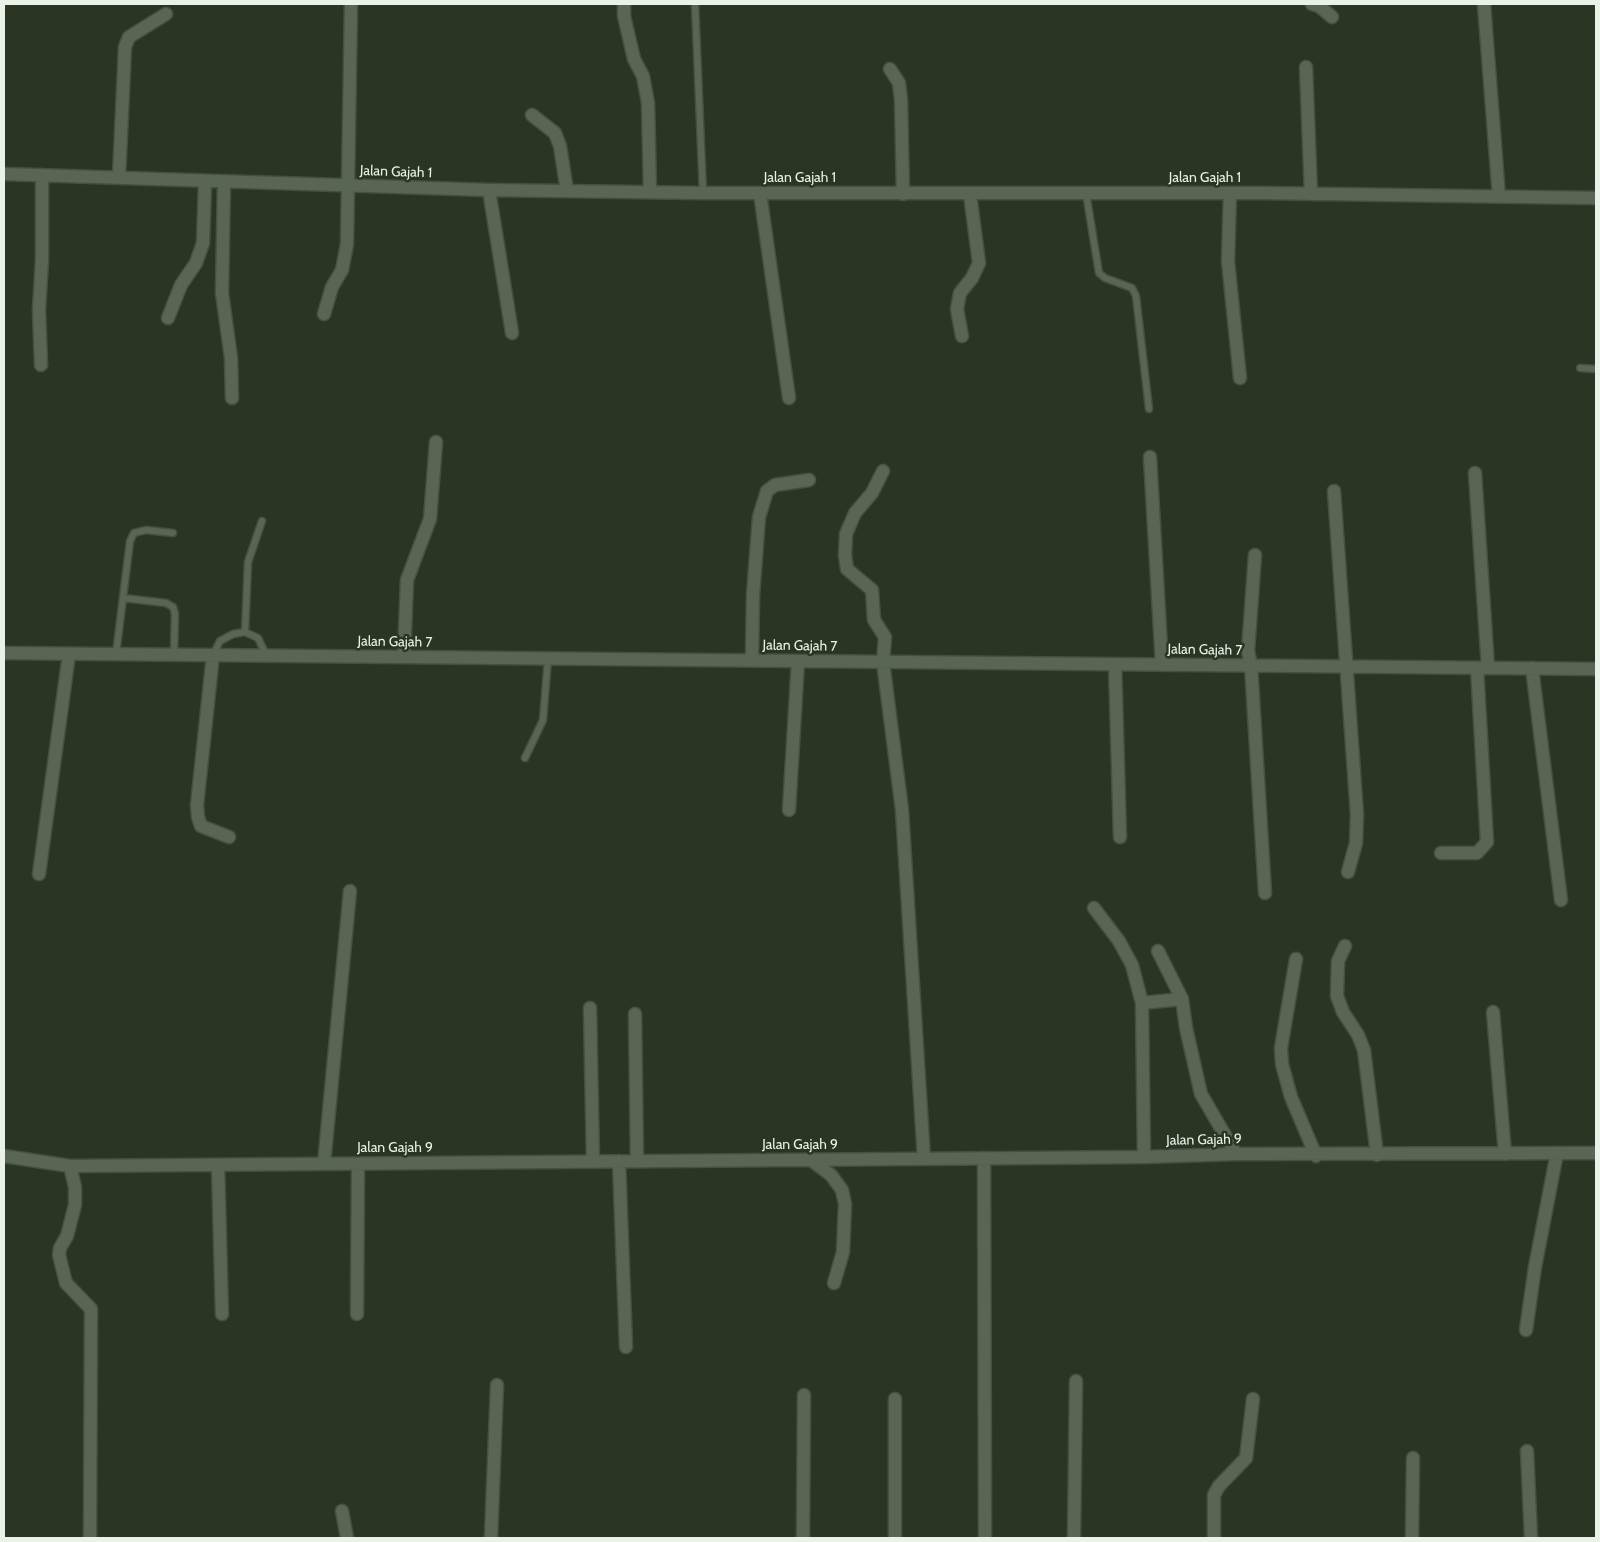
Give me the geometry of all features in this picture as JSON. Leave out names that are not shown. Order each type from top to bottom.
[{"type":"street","points":[[324,314],[328,295],[342,270],[346,257],[351,4]]},
{"type":"street","points":[[624,4],[624,16],[634,59],[643,76],[648,103],[650,192]]},
{"type":"street","points":[[1312,4],[1319,6],[1332,17]]},
{"type":"street","points":[[1484,4],[1499,197]]},
{"type":"street","points":[[119,177],[125,47],[130,37],[166,14]]},
{"type":"street","points":[[1306,67],[1311,194]]},
{"type":"street","points":[[890,68],[899,82],[901,100],[903,194]]},
{"type":"street","points":[[532,114],[555,133],[567,191]]},
{"type":"street","name":"Jalan Gajah 1","points":[[4,174],[119,177],[224,183],[489,190],[903,194],[1230,193],[1596,198]]},
{"type":"street","points":[[40,365],[39,310],[42,259],[42,175]]},
{"type":"street","points":[[168,318],[181,284],[196,263],[203,243],[205,182]]},
{"type":"street","points":[[224,183],[222,293],[231,358],[232,398]]},
{"type":"street","points":[[489,190],[512,333]]},
{"type":"street","points":[[760,193],[788,398]]},
{"type":"street","points":[[1230,193],[1228,261],[1240,378]]},
{"type":"street","points":[[962,336],[957,309],[960,293],[972,278],[979,263],[970,194]]},
{"type":"street","points":[[404,657],[407,580],[430,518],[436,442]]},
{"type":"street","points":[[1150,457],[1162,665]]},
{"type":"street","points":[[883,472],[872,493],[855,513],[846,534],[845,555],[847,569],[872,590],[874,620],[884,634],[883,662],[902,810],[924,1159]]},
{"type":"street","points":[[1441,853],[1477,853],[1487,842],[1483,668],[1475,473]]},
{"type":"street","points":[[752,660],[753,595],[758,517],[767,491],[775,485],[809,480]]},
{"type":"street","points":[[1334,491],[1348,666],[1357,815],[1356,843],[1348,872]]},
{"type":"street","points":[[1255,555],[1248,651],[1251,665],[1265,893]]},
{"type":"street","name":"Jalan Gajah 7","points":[[4,653],[1596,669]]},
{"type":"street","points":[[39,874],[69,654]]},
{"type":"street","points":[[213,655],[197,805],[198,817],[201,826],[229,836]]},
{"type":"street","points":[[789,810],[798,661]]},
{"type":"street","points":[[1115,664],[1120,838]]},
{"type":"street","points":[[1532,668],[1561,900]]},
{"type":"street","points":[[324,1164],[350,891]]},
{"type":"street","points":[[1094,908],[1120,941],[1132,965],[1142,1003],[1144,1157]]},
{"type":"street","points":[[1345,946],[1338,961],[1337,996],[1343,1012],[1358,1035],[1364,1050],[1377,1155]]},
{"type":"street","points":[[1158,952],[1182,999],[1186,1028],[1201,1094],[1236,1154]]},
{"type":"street","points":[[1296,959],[1281,1048],[1282,1064],[1291,1097],[1316,1156]]},
{"type":"street","points":[[1142,1003],[1182,999]]},
{"type":"street","points":[[590,1008],[592,1162]]},
{"type":"street","points":[[1493,1012],[1505,1154]]},
{"type":"street","points":[[635,1014],[637,1161]]},
{"type":"street","name":"Jalan Gajah 9","points":[[4,1156],[70,1166],[1144,1157],[1236,1154],[1316,1156],[1596,1153]]},
{"type":"street","points":[[1526,1330],[1535,1267],[1557,1154]]},
{"type":"street","points":[[984,1158],[986,1538]]},
{"type":"street","points":[[811,1160],[830,1175],[842,1190],[845,1204],[843,1252],[834,1283]]},
{"type":"street","points":[[620,1161],[626,1347]]},
{"type":"street","points":[[357,1314],[358,1164]]},
{"type":"street","points":[[218,1165],[222,1314]]},
{"type":"street","points":[[70,1166],[75,1188],[75,1205],[67,1236],[60,1248],[59,1255],[66,1283],[91,1309],[90,1538]]},
{"type":"street","points":[[1074,1538],[1076,1381]]},
{"type":"street","points":[[491,1538],[497,1385]]},
{"type":"street","points":[[803,1538],[804,1395]]},
{"type":"street","points":[[1214,1538],[1214,1495],[1219,1486],[1246,1458],[1253,1398]]},
{"type":"street","points":[[895,1399],[895,1538]]},
{"type":"street","points":[[1527,1450],[1530,1538]]},
{"type":"street","points":[[1412,1538],[1413,1458]]},
{"type":"street","points":[[342,1511],[347,1538]]},
{"type":"lane","points":[[696,4],[703,193]]},
{"type":"lane","points":[[1086,193],[1099,273],[1105,278],[1132,288],[1136,296],[1149,409]]},
{"type":"lane","points":[[1580,368],[1596,369]]},
{"type":"lane","points":[[245,632],[248,562],[262,521]]},
{"type":"lane","points":[[116,654],[130,541],[134,533],[146,530],[172,533]]},
{"type":"lane","points":[[123,598],[166,603],[173,607],[175,614],[174,655]]},
{"type":"lane","points":[[213,655],[220,641],[234,634],[245,632],[258,638],[266,656]]},
{"type":"lane","points":[[525,758],[543,720],[548,658]]}]
